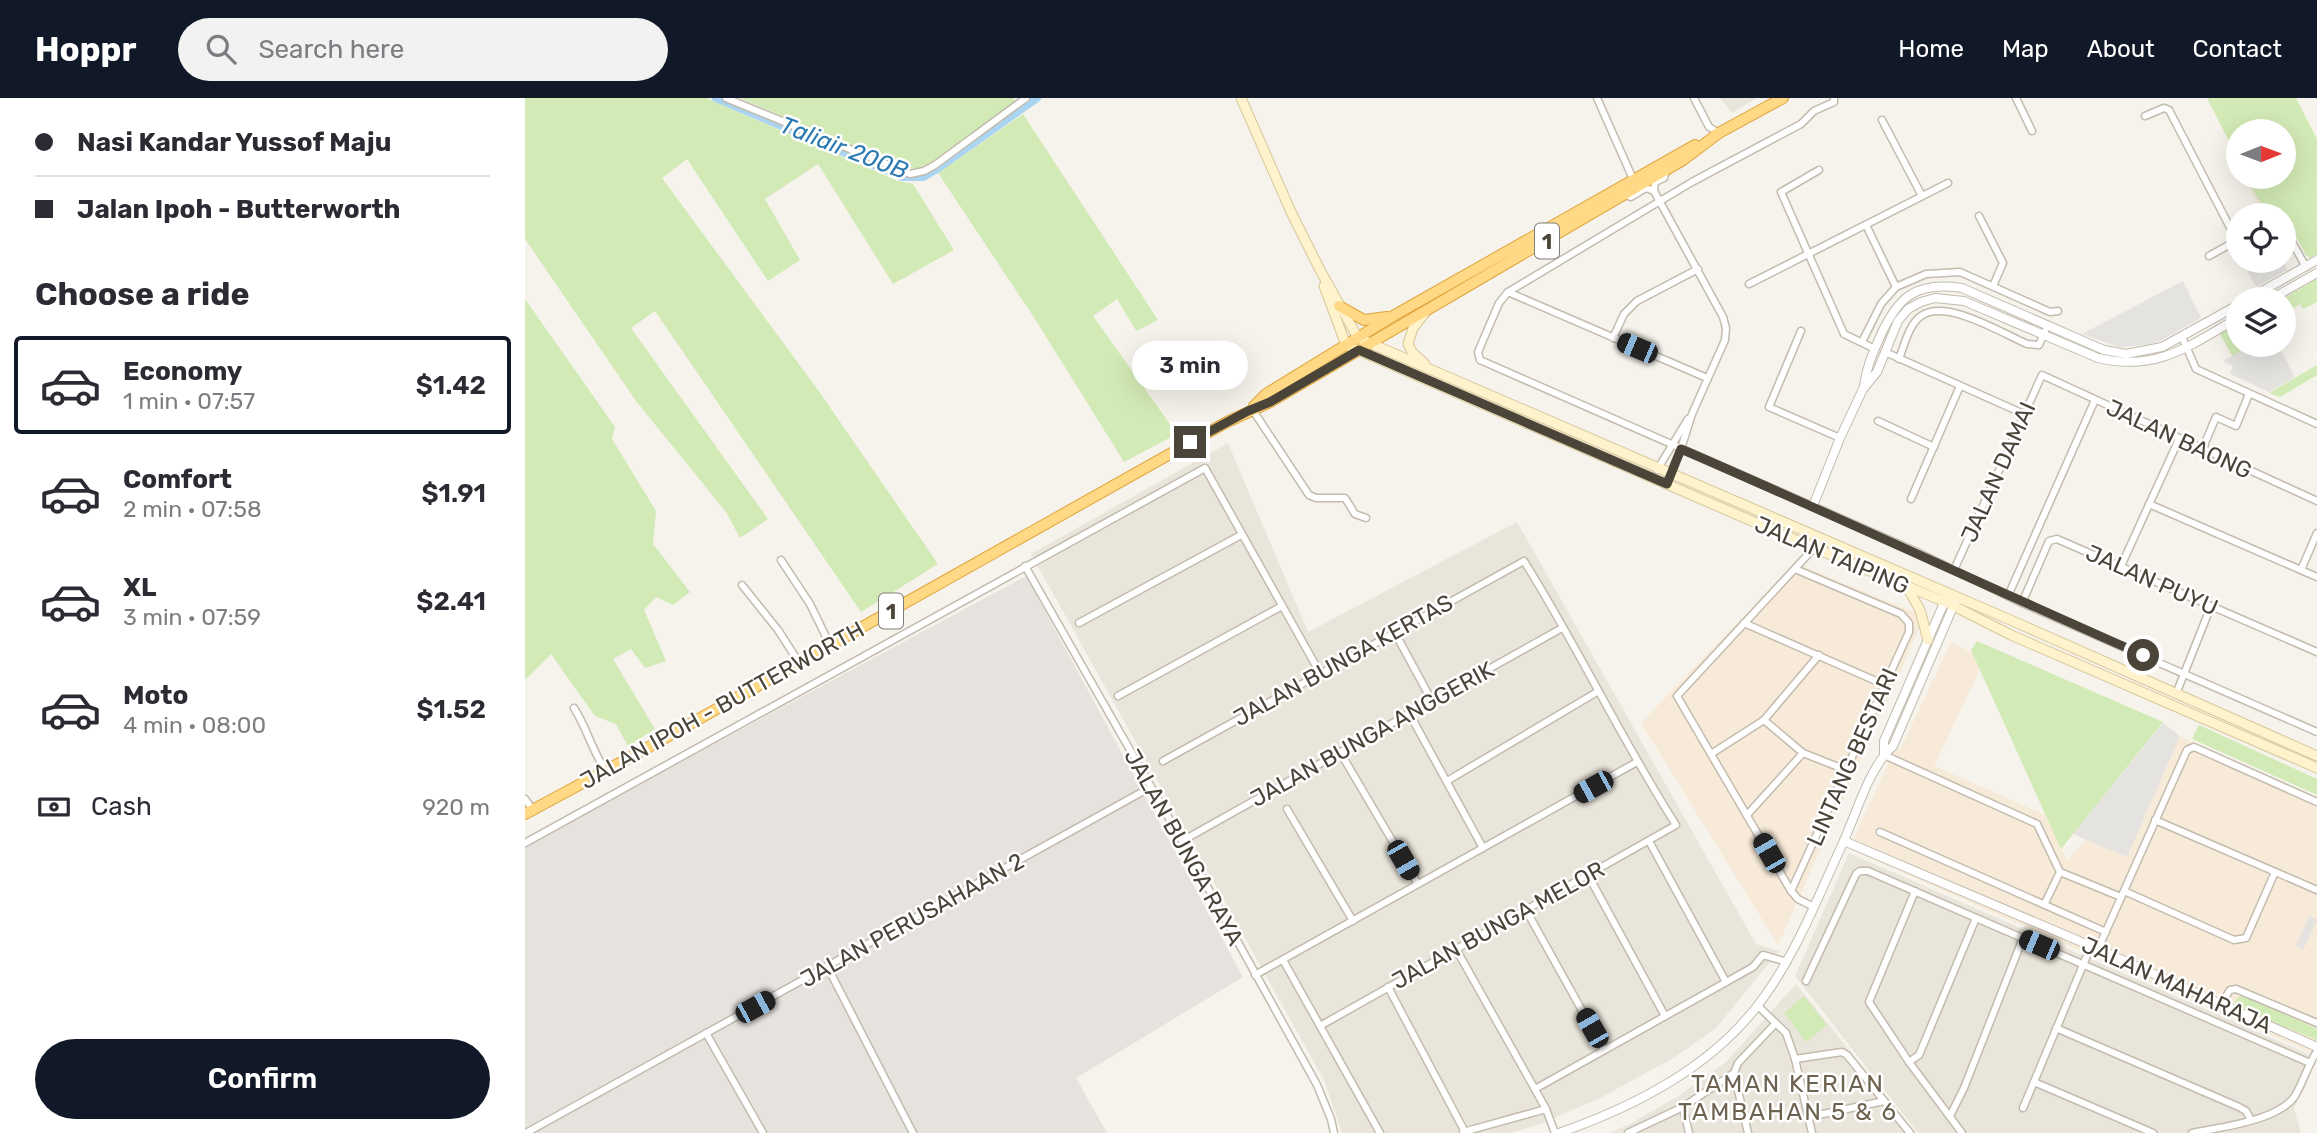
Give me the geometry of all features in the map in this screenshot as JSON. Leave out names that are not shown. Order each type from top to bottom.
[{"type":"highway","name":"JALAN IPOH - BUTTERWORTH","points":[[528,812],[606,771],[1250,410],[1270,402],[1667,170],[1766,102],[1783,98]]},
{"type":"highway","name":"JALAN IPOH - BUTTERWORTH","points":[[1250,410],[1266,394],[1393,316],[1719,132]]},
{"type":"highway","points":[[1339,306],[1364,320],[1393,316]]},
{"type":"main road","points":[[1241,98],[1319,270],[1357,338]]},
{"type":"main road","points":[[1319,270],[1346,345]]},
{"type":"main road","points":[[1423,314],[1413,328],[1408,344],[1412,352],[1430,369]]},
{"type":"main road","name":"JALAN TAIPING","points":[[1357,338],[1671,473],[1950,599],[2317,756]]},
{"type":"main road","name":"JALAN TAIPING","points":[[1346,345],[1814,548],[1906,586],[1950,599],[2011,635],[2317,768]]},
{"type":"main road","points":[[1906,586],[1920,610],[1928,640]]},
{"type":"street","points":[[726,98],[910,174],[935,166],[1026,98]]},
{"type":"street","points":[[1597,98],[1633,179]]},
{"type":"street","points":[[1694,98],[1708,125],[1719,132]]},
{"type":"street","points":[[1834,98],[1834,102],[1814,111],[1801,124],[1660,201],[1508,292],[1499,303],[1478,352],[1480,360],[2317,732]]},
{"type":"street","points":[[2016,98],[2032,131]]},
{"type":"street","points":[[2145,116],[2164,108],[2169,110],[2226,219]]},
{"type":"street","points":[[1882,120],[1922,196]]},
{"type":"street","points":[[1667,170],[1664,178],[1655,182],[1654,191],[1698,269],[1726,327],[1725,340],[1692,414],[1667,484]]},
{"type":"street","points":[[1819,170],[1781,192],[1844,334],[1875,349]]},
{"type":"street","points":[[1749,284],[1948,183]]},
{"type":"street","points":[[1624,195],[1631,197],[1646,188],[1654,191]]},
{"type":"street","points":[[1979,216],[2003,263],[1993,286]]},
{"type":"street","points":[[1865,225],[1896,288]]},
{"type":"street","points":[[2209,256],[2226,246]]},
{"type":"street","points":[[2296,249],[2306,267]]},
{"type":"street","points":[[2270,287],[2317,260]]},
{"type":"street","points":[[1613,338],[1624,314],[1637,302],[1698,269]]},
{"type":"street","points":[[1862,342],[1881,304],[1896,288],[1926,274],[1960,272],[2050,313],[2058,311]]},
{"type":"street","points":[[2292,287],[2317,273]]},
{"type":"street","points":[[1863,389],[1866,368],[1890,314],[1914,293],[1930,287],[1945,285],[1962,288],[2104,349],[2126,354],[2162,347],[2226,312]]},
{"type":"street","points":[[1508,292],[1707,378]]},
{"type":"street","points":[[1813,506],[1840,438],[1863,389],[1877,372],[1898,321],[1908,309],[1920,302],[1935,298],[1964,301],[2098,358],[2114,362],[2147,362],[2163,358],[2226,325]]},
{"type":"street","points":[[1899,359],[1912,326],[1919,317],[1938,311],[1951,311],[2027,344],[2039,345],[2048,326]]},
{"type":"street","points":[[1801,331],[1769,407],[1840,438]]},
{"type":"street","points":[[2182,337],[2196,369],[2317,424]]},
{"type":"street","points":[[1885,352],[2024,414]]},
{"type":"street","name":"JALAN BAONG","points":[[2042,375],[2317,501]]},
{"type":"street","name":"JALAN DAMAI","points":[[1954,570],[2042,375]]},
{"type":"street","points":[[1911,499],[1960,386]]},
{"type":"street","points":[[2202,450],[2216,417],[2236,426],[2249,394]]},
{"type":"street","points":[[2008,596],[2095,400]]},
{"type":"street","points":[[1250,410],[1309,495],[1316,498],[1345,498],[1355,514],[1366,518]]},
{"type":"street","points":[[1653,477],[1692,414]]},
{"type":"street","points":[[1878,421],[1934,447]]},
{"type":"street","points":[[2121,566],[2179,439]]},
{"type":"street","points":[[525,843],[1205,468],[1320,673]]},
{"type":"street","points":[[2149,505],[2317,577]]},
{"type":"street","points":[[2301,570],[2317,533]]},
{"type":"street","points":[[1079,623],[1241,536]]},
{"type":"street","name":"JALAN PUYU","points":[[2022,603],[2052,538],[2317,652]]},
{"type":"street","points":[[1814,548],[1677,696],[1791,891],[1798,899],[1814,907]]},
{"type":"street","points":[[781,560],[810,604],[830,645]]},
{"type":"street","name":"JALAN BUNGA KERTAS","points":[[1163,761],[1524,561],[1562,628]]},
{"type":"street","name":"JALAN BUNGA RAYA","points":[[1025,566],[1182,841],[1317,1086],[1334,1133]]},
{"type":"street","name":"LINTANG BESTARI","points":[[1791,891],[1909,632],[1909,623],[1901,614],[1795,569]]},
{"type":"street","points":[[742,585],[778,630],[798,661]]},
{"type":"street","points":[[1884,755],[1884,741],[1928,640],[1950,599]]},
{"type":"street","points":[[1456,949],[1557,1133],[1633,1103],[1693,1067],[1725,1040],[1758,1006],[1787,962],[1884,755],[1893,746],[1950,599]]},
{"type":"street","points":[[1118,696],[1282,606]]},
{"type":"street","points":[[2175,694],[2211,607]]},
{"type":"street","points":[[1744,623],[1885,685]]},
{"type":"street","points":[[1255,975],[1637,762],[1562,628]]},
{"type":"street","name":"JALAN BUNGA ANGGERIK","points":[[1182,841],[1562,628]]},
{"type":"street","points":[[1394,631],[1431,701]]},
{"type":"street","points":[[1711,754],[1764,720],[1819,655]]},
{"type":"street","points":[[1447,781],[1597,692]]},
{"type":"street","points":[[574,708],[585,726],[596,756],[606,771]]},
{"type":"street","points":[[1409,713],[1483,848]]},
{"type":"street","points":[[1764,720],[1803,753],[1846,770]]},
{"type":"street","points":[[2023,1108],[2083,964],[2106,932],[2187,750],[2190,748],[2317,802]]},
{"type":"street","points":[[1340,752],[1416,881]]},
{"type":"street","points":[[1747,815],[1803,753]]},
{"type":"street","points":[[1884,755],[2037,824],[2060,872],[2234,940],[2241,941],[2246,938],[2275,872]]},
{"type":"street","name":"JALAN BUNGA MELOR","points":[[1320,1026],[1676,825],[1637,762]]},
{"type":"street","name":"JALAN PERUSAHAAN 2","points":[[526,1133],[1151,787]]},
{"type":"street","points":[[525,799],[528,812]]},
{"type":"street","points":[[1287,809],[1353,921]]},
{"type":"street","points":[[2155,820],[2317,890]]},
{"type":"street","points":[[1880,832],[2106,932]]},
{"type":"street","points":[[1649,841],[1725,982]]},
{"type":"street","name":"JALAN MAHARAJA","points":[[1845,841],[2095,947],[2317,1049]]},
{"type":"street","points":[[1806,981],[1856,874],[1868,870],[2310,1063]]},
{"type":"street","points":[[2045,904],[2060,872]]},
{"type":"street","points":[[1588,875],[1665,1016]]},
{"type":"street","points":[[1915,891],[1869,1002],[1909,1062],[1962,1133]]},
{"type":"street","points":[[1526,910],[1604,1050]]},
{"type":"street","points":[[1909,1062],[1919,1055],[1976,918]]},
{"type":"street","points":[[1950,1116],[1964,1088],[2023,938]]},
{"type":"street","points":[[1535,1089],[1753,967],[1763,956],[1787,962]]},
{"type":"street","points":[[1283,960],[1380,1133]]},
{"type":"street","points":[[827,966],[913,1133]]},
{"type":"street","points":[[1388,987],[1463,1132],[1546,1109]]},
{"type":"street","points":[[2221,1004],[2230,990],[2237,989],[2317,1023]]},
{"type":"street","points":[[1758,1006],[1786,1033],[1795,1059],[1812,1133]]},
{"type":"street","points":[[1628,1133],[1683,1107],[1734,1073],[1738,1063],[1775,1024]]},
{"type":"street","points":[[2056,1028],[2239,1107],[2246,1111],[2251,1120]]},
{"type":"street","points":[[706,1033],[763,1133]]},
{"type":"street","points":[[2192,1133],[2251,1120],[2284,1107],[2294,1097],[2317,1049]]},
{"type":"street","points":[[1795,1059],[1842,1052],[1847,1055],[1910,1133]]},
{"type":"street","points":[[1734,1073],[1748,1133]]},
{"type":"street","points":[[2033,1082],[2153,1133]]},
{"type":"street","points":[[1809,1117],[1884,1101]]},
{"type":"street","points":[[1683,1107],[1689,1133]]},
{"type":"shaded area","points":[[1720,98],[1756,98],[1732,113]]},
{"type":"shaded area","points":[[2250,189],[2274,189],[2281,203],[2258,203]]},
{"type":"shaded area","points":[[2248,273],[2282,273],[2256,287]]},
{"type":"shaded area","points":[[2183,281],[2201,318],[2160,341],[2119,347],[2082,334]]},
{"type":"shaded area","points":[[2230,357],[2284,357],[2295,377],[2269,392],[2230,374],[2233,366],[2223,361]]},
{"type":"shaded area","points":[[1228,443],[1308,632],[1517,522],[1756,944],[1779,951],[1716,1028],[1675,1057],[1602,1097],[1538,1125],[1510,1133],[1342,1133],[1324,1080],[1031,554]]},
{"type":"shaded area","points":[[1795,563],[1916,613],[1919,629],[1778,945],[1641,723]]},
{"type":"shaded area","points":[[1026,576],[1243,977],[1076,1078],[1107,1133],[525,1133],[525,846]]},
{"type":"shaded area","points":[[1951,642],[1972,653],[1980,669],[1934,766],[2046,815],[2067,860],[2086,839],[2127,857],[2180,736],[2317,798],[2317,1055],[1849,849],[1895,749],[1900,750]]},
{"type":"shaded area","points":[[2163,723],[2180,736],[2127,857],[2073,834]]},
{"type":"shaded area","points":[[1849,853],[2308,1054],[2311,1067],[2294,1109],[2301,1133],[1918,1133],[1795,976]]},
{"type":"shaded area","points":[[2309,916],[2317,920],[2303,950],[2296,946]]},
{"type":"shaded area","points":[[1796,984],[1916,1133],[1609,1133],[1680,1095],[1726,1062]]},
{"type":"green space","points":[[525,98],[706,98],[898,181],[913,184],[954,250],[893,284],[818,164],[765,199],[800,260],[768,281],[687,159],[662,178],[818,390],[938,564],[861,612],[655,311],[631,328],[768,519],[740,538],[726,512],[636,401],[525,239]]},
{"type":"green space","points":[[740,98],[1013,98],[1016,102],[932,163],[906,169]]},
{"type":"green space","points":[[2207,98],[2296,98],[2317,139],[2317,254],[2310,258],[2306,255],[2296,237],[2296,203],[2260,203],[2253,189],[2296,189],[2296,119],[2226,119],[2226,135]]},
{"type":"green space","points":[[1023,114],[1158,320],[1136,331],[1117,299],[1093,316],[1177,434],[1124,462],[1035,319],[938,173]]},
{"type":"green space","points":[[2317,279],[2317,302],[2303,309],[2300,304],[2296,306],[2296,291]]},
{"type":"green space","points":[[525,299],[615,427],[612,439],[656,511],[653,544],[690,592],[673,605],[656,597],[644,610],[666,661],[645,668],[631,649],[613,659],[655,729],[628,746],[616,724],[595,716],[551,654],[525,680]]},
{"type":"green space","points":[[2226,331],[2226,345],[2220,334]]},
{"type":"green space","points":[[2317,365],[2317,375],[2280,397],[2269,393]]},
{"type":"green space","points":[[1977,641],[2163,722],[2061,849],[1971,650]]},
{"type":"green space","points":[[2199,725],[2317,779],[2317,795],[2192,739]]},
{"type":"green space","points":[[1804,996],[1827,1025],[1806,1042],[1784,1013]]},
{"type":"green space","points":[[2244,996],[2317,1029],[2317,1040],[2233,1005],[2238,997]]},
{"type":"waterway","name":"Taliair 200B","points":[[716,98],[902,177],[923,177],[937,169],[1037,98]]},
{"type":"district","name":"TAMAN KERIAN TAMBAHAN 5 & 6","points":[[1788,1098]]},
{"type":"route","points":[[1190,442],[1270,402],[1359,350],[1667,484],[1681,449],[2143,655]]}]
